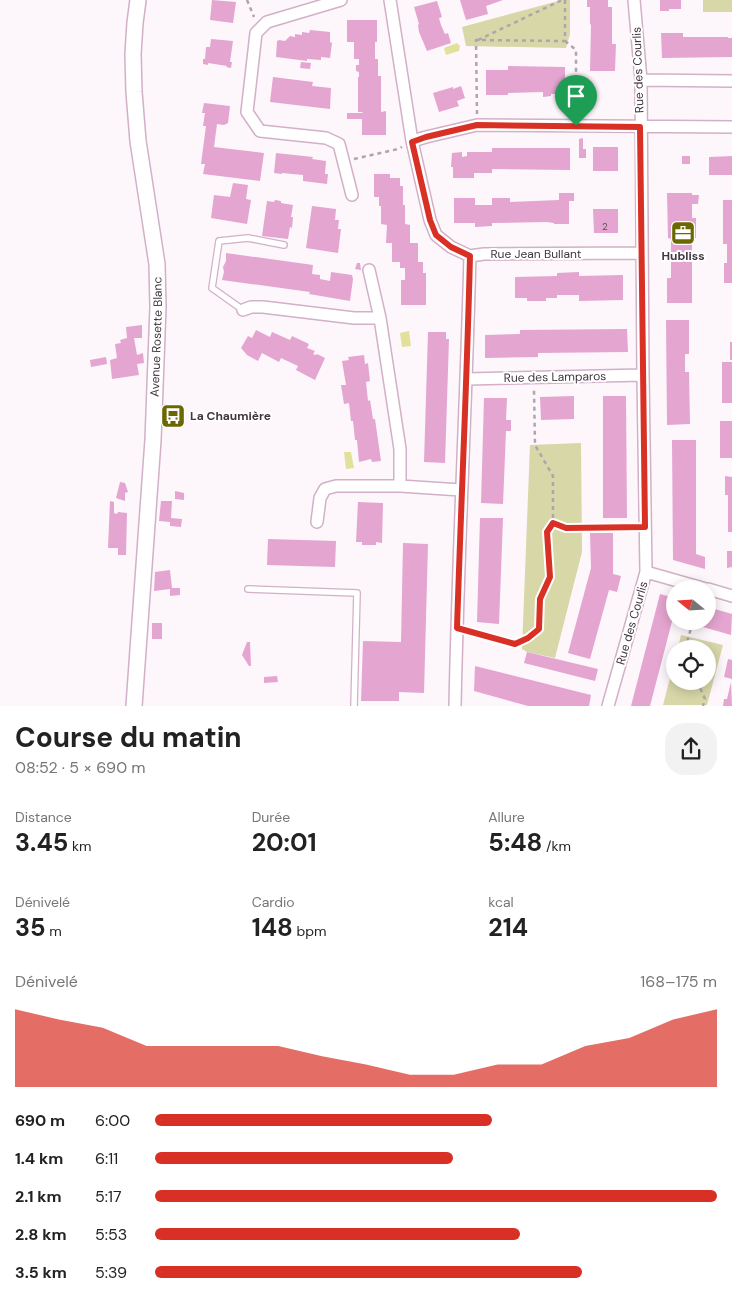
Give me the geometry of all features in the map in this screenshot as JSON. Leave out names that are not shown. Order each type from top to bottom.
[{"type":"main road","name":"Avenue Rosette Blanc","points":[[134,706],[153,440],[158,307],[157,264],[138,141],[134,92],[133,54],[138,0]]},
{"type":"street","points":[[341,0],[267,22],[256,33],[247,112],[260,131],[326,138],[339,144],[348,161],[352,195]]},
{"type":"street","points":[[390,0],[412,142],[430,220],[436,235],[451,247],[470,256],[455,706]]},
{"type":"street","name":"Rue des Courlis","points":[[608,706],[646,572],[641,80],[634,0]]},
{"type":"street","points":[[641,80],[732,81]]},
{"type":"street","points":[[412,142],[477,125],[732,127]]},
{"type":"street","name":"Rue Jean Bullant","points":[[470,256],[484,254],[642,253]]},
{"type":"street","points":[[368,270],[380,318],[400,449],[400,486]]},
{"type":"street","points":[[243,310],[251,307],[263,307],[354,318],[380,318]]},
{"type":"street","name":"Rue des Lamparos","points":[[467,380],[643,375]]},
{"type":"street","points":[[317,522],[320,498],[325,489],[336,486],[400,486],[461,490]]},
{"type":"street","points":[[646,572],[675,580]]},
{"type":"street","points":[[716,592],[732,596]]},
{"type":"lane","points":[[243,310],[212,288],[218,241],[248,238],[284,245]]},
{"type":"lane","points":[[248,589],[357,593],[354,706]]},
{"type":"path","points":[[247,0],[255,20],[256,33]]},
{"type":"path","points":[[476,40],[564,0],[565,41]]},
{"type":"path","points":[[476,40],[565,41],[576,50],[576,126]]},
{"type":"path","points":[[476,40],[477,125]]},
{"type":"path","points":[[348,161],[398,149],[412,142]]},
{"type":"path","points":[[457,628],[515,644],[528,638],[539,629],[540,599],[550,577],[547,532],[553,523],[552,476],[536,445],[534,378]]},
{"type":"path","points":[[553,523],[566,528],[645,527]]},
{"type":"path","points":[[701,690],[705,699],[704,706]]},
{"type":"green space","points":[[562,0],[570,0],[570,34],[566,48],[466,46],[462,27]]},
{"type":"green space","points":[[703,0],[732,0],[732,12],[703,12]]},
{"type":"green space","points":[[581,443],[582,552],[555,658],[527,652],[522,649],[530,445]]},
{"type":"green space","points":[[681,635],[702,640],[680,640]]},
{"type":"green space","points":[[716,643],[723,645],[716,671]]},
{"type":"green space","points":[[667,690],[711,690],[707,705],[663,705]]},
{"type":"shaded area","points":[[457,43],[460,46],[459,51],[446,55],[444,48]]},
{"type":"shaded area","points":[[409,331],[411,346],[402,347],[400,333]]},
{"type":"shaded area","points":[[344,452],[351,452],[354,468],[346,469]]},
{"type":"building","points":[[212,0],[236,2],[233,23],[210,20]]},
{"type":"building","points":[[460,0],[503,0],[486,6],[488,14],[466,20]]},
{"type":"building","points":[[587,0],[608,0],[608,7],[612,7],[612,44],[616,44],[615,71],[590,71],[591,25],[590,7],[587,7]]},
{"type":"building","points":[[660,0],[681,0],[681,9],[660,11]]},
{"type":"building","points":[[437,1],[442,17],[439,18],[441,25],[445,34],[448,33],[451,43],[427,51],[419,32],[419,24],[414,7]]},
{"type":"building","points":[[347,20],[377,20],[375,59],[378,59],[378,76],[381,76],[381,112],[386,111],[386,135],[362,135],[362,119],[347,119],[347,113],[363,113],[358,112],[359,72],[356,71],[356,65],[359,65],[359,59],[354,59],[354,42],[347,42]]},
{"type":"building","points":[[310,30],[330,32],[330,42],[332,43],[330,58],[321,57],[321,60],[307,59],[307,61],[276,57],[277,41],[285,41],[290,36],[295,37],[295,34],[302,35],[302,32],[309,33]]},
{"type":"building","points":[[661,33],[683,33],[683,37],[732,38],[732,57],[662,58]]},
{"type":"building","points":[[211,39],[233,41],[231,68],[208,63],[208,65],[203,64],[206,47],[210,47]]},
{"type":"building","points":[[301,62],[311,63],[310,69],[300,68]]},
{"type":"building","points":[[508,66],[565,67],[565,97],[556,97],[556,94],[551,94],[551,96],[543,97],[543,92],[486,95],[486,70],[508,70]]},
{"type":"building","points":[[273,77],[313,82],[312,86],[331,88],[330,109],[270,102]]},
{"type":"building","points":[[461,86],[465,98],[457,101],[459,106],[439,112],[433,93]]},
{"type":"building","points":[[204,103],[230,106],[228,123],[224,125],[217,124],[214,147],[264,153],[260,181],[203,174],[205,164],[201,164],[206,126],[203,126],[205,113],[202,113]]},
{"type":"building","points":[[583,138],[583,149],[586,149],[586,158],[579,158],[579,139]]},
{"type":"building","points":[[593,147],[618,147],[618,171],[593,171]]},
{"type":"building","points":[[492,148],[570,148],[570,170],[492,169],[492,173],[474,173],[474,178],[453,178],[453,167],[451,167],[452,153],[462,152],[462,157],[467,156],[467,152],[492,152]]},
{"type":"building","points":[[276,153],[313,157],[312,159],[326,161],[325,174],[328,174],[327,184],[303,181],[303,175],[274,173]]},
{"type":"building","points":[[682,156],[690,156],[690,164],[682,164]]},
{"type":"building","points":[[732,156],[732,175],[709,175],[709,157]]},
{"type":"building","points":[[374,174],[390,174],[390,178],[400,178],[400,186],[403,186],[405,224],[410,225],[410,243],[418,243],[418,262],[423,262],[423,273],[426,273],[426,305],[401,305],[401,280],[405,280],[405,268],[400,268],[400,262],[392,262],[392,243],[386,243],[387,225],[381,224],[379,197],[374,197]]},
{"type":"building","points":[[233,183],[248,185],[246,199],[251,200],[247,224],[211,218],[214,195],[230,197]]},
{"type":"building","points":[[559,193],[574,193],[574,201],[569,201],[569,224],[547,222],[492,223],[492,226],[475,227],[475,223],[454,223],[454,198],[475,198],[475,205],[492,205],[492,198],[510,198],[510,202],[559,200]]},
{"type":"building","points":[[667,193],[692,193],[692,195],[699,195],[698,204],[692,204],[692,218],[696,218],[696,238],[692,238],[692,303],[667,303],[667,278],[671,278],[671,239],[668,238]]},
{"type":"building","points":[[275,200],[293,205],[292,228],[290,227],[288,239],[262,236],[267,201],[274,202]]},
{"type":"building","points":[[723,200],[732,200],[732,283],[724,283],[724,263],[727,263],[727,244],[723,244]]},
{"type":"building","points":[[312,206],[336,209],[335,220],[339,220],[338,229],[341,229],[338,253],[306,248]]},
{"type":"building","points":[[593,209],[618,209],[618,233],[594,233]]},
{"type":"building","points":[[226,253],[313,265],[312,274],[320,275],[320,279],[330,281],[331,272],[352,275],[350,301],[309,294],[310,292],[222,280]]},
{"type":"building","points":[[357,263],[360,263],[361,270],[355,269]]},
{"type":"building","points":[[579,272],[579,276],[623,275],[623,300],[579,301],[579,295],[557,295],[557,298],[546,298],[546,301],[527,301],[527,298],[515,298],[515,277],[557,276],[557,273]]},
{"type":"building","points":[[666,320],[689,320],[689,354],[685,354],[685,372],[689,372],[690,424],[667,425]]},
{"type":"building","points":[[142,325],[142,338],[134,338],[137,355],[143,353],[144,363],[137,364],[139,375],[112,379],[110,360],[117,358],[115,344],[121,343],[120,340],[127,338],[126,327]]},
{"type":"building","points":[[627,329],[628,352],[538,353],[538,357],[485,358],[485,335],[520,334],[520,330]]},
{"type":"building","points":[[256,330],[270,337],[272,332],[290,340],[292,336],[309,344],[307,348],[315,351],[313,354],[325,358],[315,380],[296,370],[298,366],[281,358],[279,362],[262,353],[258,361],[247,355],[241,348],[248,336],[252,338]]},
{"type":"building","points":[[428,332],[446,332],[446,339],[449,339],[445,463],[424,462]]},
{"type":"building","points":[[730,342],[732,342],[732,360],[730,360]]},
{"type":"building","points":[[364,355],[365,364],[368,363],[370,381],[366,382],[368,401],[370,400],[373,419],[375,419],[381,461],[372,462],[371,459],[359,462],[357,440],[355,440],[349,403],[344,404],[341,385],[346,385],[342,361],[349,360],[348,357]]},
{"type":"building","points":[[106,357],[107,364],[91,367],[90,360]]},
{"type":"building","points":[[722,362],[732,362],[732,403],[722,403]]},
{"type":"building","points":[[574,396],[574,419],[541,420],[540,397]]},
{"type":"building","points":[[603,396],[626,396],[627,518],[603,518]]},
{"type":"building","points":[[484,398],[507,398],[506,420],[511,420],[511,431],[506,431],[503,504],[481,503]]},
{"type":"building","points":[[720,421],[732,421],[732,458],[720,458]]},
{"type":"building","points":[[672,440],[696,440],[696,554],[705,557],[705,569],[673,560]]},
{"type":"building","points":[[725,476],[732,477],[732,532],[728,532],[728,495],[725,495]]},
{"type":"building","points":[[120,482],[125,483],[128,492],[125,493],[125,501],[116,498]]},
{"type":"building","points":[[175,491],[184,493],[184,500],[175,499]]},
{"type":"building","points":[[110,501],[114,502],[114,513],[127,513],[126,555],[118,555],[118,548],[108,548]]},
{"type":"building","points":[[161,501],[172,501],[171,518],[182,519],[181,527],[170,526],[170,522],[159,521]]},
{"type":"building","points":[[358,502],[383,503],[382,543],[376,542],[376,545],[362,545],[362,542],[356,542]]},
{"type":"building","points":[[480,518],[503,518],[499,624],[477,622]]},
{"type":"building","points":[[590,533],[613,533],[613,574],[621,576],[617,592],[609,590],[590,659],[568,653],[591,568]]},
{"type":"building","points":[[268,539],[336,541],[335,567],[267,565]]},
{"type":"building","points":[[403,543],[428,544],[424,693],[399,692],[399,701],[361,701],[363,641],[401,642]]},
{"type":"building","points":[[727,551],[732,551],[732,567],[727,568]]},
{"type":"building","points":[[170,570],[172,588],[180,588],[180,595],[170,596],[170,589],[154,591],[155,572]]},
{"type":"building","points":[[660,594],[666,596],[666,630],[670,630],[650,706],[631,706]]},
{"type":"building","points":[[716,609],[732,614],[731,635],[714,630],[716,630]]},
{"type":"building","points":[[152,623],[162,623],[162,639],[152,639]]},
{"type":"building","points":[[247,642],[250,642],[251,666],[249,666],[242,655]]},
{"type":"building","points":[[527,652],[598,669],[595,681],[524,663]]},
{"type":"building","points":[[728,659],[732,660],[732,679],[724,677]]},
{"type":"building","points":[[475,666],[591,695],[589,706],[528,706],[474,691]]},
{"type":"building","points":[[277,676],[278,682],[264,683],[264,677]]},
{"type":"building","points":[[731,682],[732,706],[723,706],[724,699],[727,699]]},
{"type":"place","name":"Hubliss","points":[[683,233]]},
{"type":"place","name":"La Chaumière","points":[[173,416]]},
{"type":"route","points":[[477,125],[576,126],[640,127],[645,527],[566,528],[553,523],[547,532],[550,577],[540,599],[539,629],[528,638],[515,644],[457,628],[470,256],[451,247],[436,235],[430,220],[412,142],[477,125]]}]
